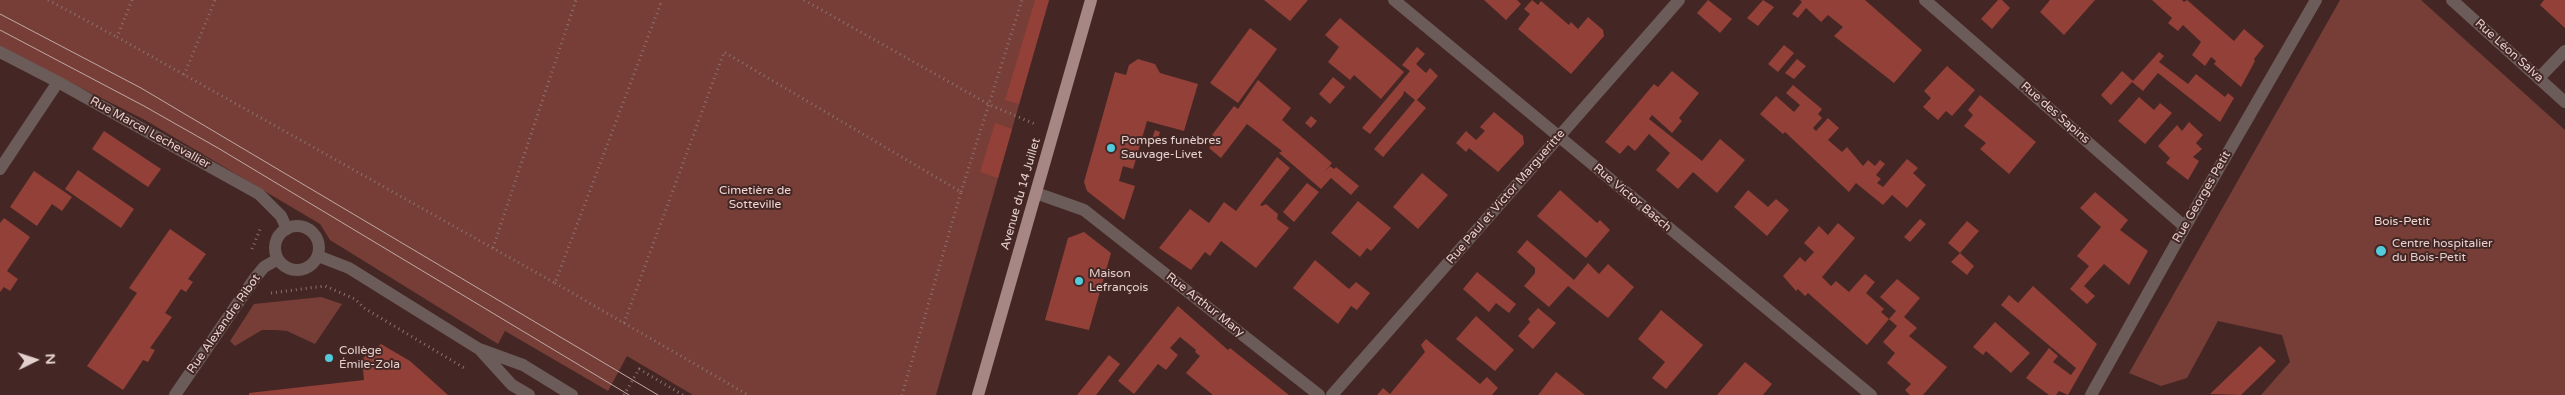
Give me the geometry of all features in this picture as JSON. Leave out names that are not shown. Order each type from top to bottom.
[{"type":"main road","name":"Avenue du 14 Juillet","points":[[978,395],[1091,0]]},
{"type":"street","name":"Rue Victor Basch","points":[[1394,0],[1871,395]]},
{"type":"street","name":"Rue Paul et Victor Margueritte","points":[[1332,395],[1679,0]]},
{"type":"street","name":"Rue des Sapins","points":[[1925,0],[2185,227]]},
{"type":"street","name":"Rue Georges Petit","points":[[2091,395],[2316,0]]},
{"type":"street","name":"Rue Léon Salva","points":[[2452,0],[2565,102]]},
{"type":"street","points":[[2539,78],[2565,51]]},
{"type":"street","name":"Rue Marcel Lechevallier","points":[[0,52],[58,82],[259,194],[281,216],[287,229]]},
{"type":"street","points":[[0,169],[58,82]]},
{"type":"street","name":"Rue Arthur Mary","points":[[1036,193],[1084,210],[1319,395]]},
{"type":"street","points":[[302,227],[314,235],[318,242],[318,256],[309,267],[295,270],[288,268],[278,259],[276,246],[282,233],[287,229],[302,227]]},
{"type":"street","points":[[318,256],[349,268],[479,349],[523,365],[572,395]]},
{"type":"street","name":"Rue Alexandre Ribot","points":[[175,395],[254,278],[264,267],[278,259]]},
{"type":"street","points":[[479,349],[512,386],[529,395]]},
{"type":"path","points":[[48,0],[493,248],[748,395]]},
{"type":"path","points":[[117,37],[132,0]]},
{"type":"path","points":[[184,75],[215,0]]},
{"type":"path","points":[[493,248],[576,0]]},
{"type":"path","points":[[555,283],[662,0]]},
{"type":"path","points":[[804,0],[990,105],[1054,132]]},
{"type":"path","points":[[902,395],[961,192],[1022,0]]},
{"type":"path","points":[[624,323],[724,52],[961,192]]},
{"type":"path","points":[[260,220],[262,226],[258,239],[243,264],[254,278],[272,293],[325,286],[355,299],[364,308],[474,374]]},
{"type":"path","points":[[624,395],[639,369],[683,395]]},
{"type":"green space","name":"Cimetière de Sotteville","points":[[0,0],[1049,0],[936,395],[693,395],[627,356],[608,391],[505,331],[498,344],[330,240],[320,224],[145,120],[0,47]]},
{"type":"green space","name":"Bois-Petit","points":[[2340,0],[2421,0],[2565,130],[2565,395],[2261,395],[2290,362],[2282,335],[2218,321],[2187,378],[2161,386],[2129,373]]},
{"type":"green space","points":[[321,297],[342,304],[315,344],[287,331],[276,330],[262,330],[235,346],[230,341],[254,304]]},
{"type":"building","points":[[1035,0],[1049,0],[1019,104],[1005,100]]},
{"type":"building","points":[[1264,0],[1308,0],[1290,21]]},
{"type":"building","points":[[1484,0],[1517,0],[1521,4],[1506,20]]},
{"type":"building","points":[[1532,0],[1538,5],[1541,1],[1569,25],[1571,22],[1578,29],[1588,17],[1603,30],[1604,36],[1571,74],[1518,29],[1530,14],[1524,9]]},
{"type":"building","points":[[1708,0],[1732,19],[1720,33],[1697,13]]},
{"type":"building","points":[[1763,0],[1774,7],[1758,26],[1747,18]]},
{"type":"building","points":[[1800,0],[1865,0],[1922,50],[1894,83],[1834,36],[1843,27],[1828,15],[1821,22],[1806,8],[1798,18],[1792,14],[1802,2]]},
{"type":"building","points":[[1998,0],[2002,0],[2010,8],[1992,29],[1981,19]]},
{"type":"building","points":[[2050,0],[2095,0],[2064,35],[2040,12]]},
{"type":"building","points":[[2152,0],[2182,0],[2184,2],[2187,0],[2234,41],[2244,29],[2264,46],[2254,59],[2255,61],[2241,87],[2214,64],[2216,61],[2211,57],[2205,66],[2192,55],[2201,42],[2183,25],[2178,31],[2168,23],[2172,18]]},
{"type":"building","points":[[2544,0],[2565,0],[2565,28],[2540,5]]},
{"type":"building","points":[[1340,18],[1404,72],[1381,99],[1354,75],[1350,80],[1328,62],[1339,47],[1325,35]]},
{"type":"building","points":[[1250,28],[1277,49],[1238,103],[1210,83]]},
{"type":"building","points":[[1784,45],[1794,53],[1778,72],[1768,64]]},
{"type":"building","points":[[1417,47],[1425,54],[1416,64],[1426,73],[1430,68],[1438,76],[1417,100],[1426,108],[1383,157],[1374,149],[1415,100],[1404,91],[1403,95],[1370,134],[1362,128],[1410,71],[1402,65]]},
{"type":"building","points":[[2159,52],[2164,56],[2159,62],[2188,84],[2196,74],[2225,97],[2228,93],[2234,98],[2220,122],[2158,73],[2143,91],[2132,82]]},
{"type":"building","name":"Pompes funèbres Sauvage-Livet","points":[[1138,59],[1155,64],[1160,73],[1198,84],[1184,131],[1147,121],[1133,169],[1123,166],[1119,181],[1135,186],[1124,220],[1087,191],[1084,182],[1115,72],[1126,75],[1129,65]]},
{"type":"building","points":[[1797,59],[1806,66],[1794,79],[1785,73]]},
{"type":"building","points":[[1947,66],[1975,90],[1952,116],[1946,111],[1938,120],[1923,107],[1931,98],[1924,91]]},
{"type":"building","points":[[1672,71],[1699,93],[1679,118],[1682,121],[1672,133],[1652,115],[1649,119],[1702,161],[1720,139],[1745,160],[1717,193],[1693,172],[1678,189],[1656,170],[1670,153],[1649,134],[1635,151],[1628,145],[1620,154],[1605,142],[1654,84],[1658,87]]},
{"type":"building","points":[[2122,71],[2133,81],[2111,105],[2101,95]]},
{"type":"building","points":[[1333,77],[1345,87],[1330,104],[1319,94]]},
{"type":"building","points":[[1258,80],[1291,108],[1282,120],[1332,163],[1324,172],[1330,166],[1334,169],[1336,167],[1359,186],[1351,195],[1331,178],[1321,189],[1279,153],[1282,151],[1247,124],[1221,158],[1209,148],[1216,138],[1212,135],[1234,106],[1238,109]]},
{"type":"building","points":[[1793,85],[1822,109],[1818,114],[1822,118],[1813,128],[1816,131],[1828,118],[1839,128],[1828,140],[1842,152],[1847,147],[1863,166],[1868,160],[1875,166],[1880,160],[1885,164],[1876,175],[1881,179],[1877,183],[1883,187],[1907,159],[1918,168],[1913,173],[1926,185],[1907,208],[1892,195],[1883,205],[1856,183],[1849,192],[1785,132],[1783,134],[1760,114],[1776,96],[1794,112],[1800,105],[1786,93]]},
{"type":"building","points":[[1980,95],[2036,142],[2009,174],[1980,149],[1986,143],[1964,126],[1973,115],[1968,110]]},
{"type":"building","points":[[2139,97],[2154,110],[2160,103],[2172,113],[2145,144],[2118,121]]},
{"type":"building","points":[[1494,112],[1523,136],[1524,144],[1498,172],[1469,148],[1466,152],[1456,143],[1466,131],[1476,140],[1485,131],[1480,127]]},
{"type":"building","points":[[1311,116],[1317,121],[1311,128],[1305,123]]},
{"type":"building","points":[[2189,122],[2203,135],[2196,143],[2202,149],[2193,157],[2199,161],[2188,180],[2166,163],[2170,158],[2158,146],[2177,125],[2182,131]]},
{"type":"building","points":[[995,123],[1012,129],[998,178],[980,172]]},
{"type":"building","points":[[1155,130],[1160,132],[1156,145],[1150,144]]},
{"type":"building","points":[[104,131],[161,169],[148,187],[92,149]]},
{"type":"building","points":[[1277,157],[1290,168],[1260,205],[1266,204],[1278,214],[1277,219],[1289,228],[1256,268],[1221,241],[1210,256],[1205,252],[1191,270],[1159,248],[1190,209],[1209,223],[1224,202],[1236,211]]},
{"type":"building","points":[[78,170],[134,209],[121,228],[65,189]]},
{"type":"building","points":[[34,171],[72,197],[62,211],[52,204],[37,226],[10,207]]},
{"type":"building","points":[[1422,173],[1448,195],[1418,229],[1393,207]]},
{"type":"building","points":[[1307,183],[1319,192],[1294,222],[1283,212]]},
{"type":"building","points":[[1560,190],[1597,223],[1600,220],[1610,230],[1586,258],[1537,216]]},
{"type":"building","points":[[1748,190],[1768,207],[1776,199],[1789,210],[1767,236],[1734,207]]},
{"type":"building","points":[[2095,192],[2128,220],[2120,230],[2148,251],[2129,285],[2104,264],[2084,286],[2095,296],[2087,304],[2070,289],[2089,266],[2077,256],[2101,227],[2080,208]]},
{"type":"building","points":[[1358,201],[1391,228],[1371,251],[1367,248],[1360,257],[1331,233]]},
{"type":"building","points":[[4,218],[30,237],[7,271],[18,279],[10,291],[4,287],[0,292],[0,223]]},
{"type":"building","points":[[1920,219],[1926,224],[1910,242],[1904,237]]},
{"type":"building","points":[[1967,221],[1979,231],[1960,253],[1948,243]]},
{"type":"building","points":[[1838,223],[1855,238],[1822,277],[1831,286],[1836,281],[1849,292],[1865,274],[1875,282],[1866,293],[1884,309],[1881,312],[1889,319],[1867,345],[1808,293],[1805,296],[1798,289],[1796,291],[1783,276],[1800,257],[1805,262],[1814,252],[1804,243],[1819,226],[1828,235]]},
{"type":"building","points":[[170,229],[206,254],[188,279],[193,282],[186,292],[181,289],[165,313],[172,317],[150,348],[155,350],[148,362],[143,360],[123,390],[87,366],[137,293],[129,288]]},
{"type":"building","name":"Maison Lefrançois","points":[[1084,232],[1111,253],[1089,330],[1045,320],[1068,238]]},
{"type":"building","points":[[1527,240],[1574,280],[1588,263],[1599,274],[1608,264],[1634,287],[1608,318],[1568,286],[1549,307],[1524,286],[1535,273],[1535,268],[1517,252]]},
{"type":"building","points":[[1960,253],[1974,266],[1967,275],[1951,262]]},
{"type":"building","points":[[1315,260],[1349,289],[1356,282],[1370,293],[1357,310],[1351,306],[1338,324],[1293,288]]},
{"type":"building","points":[[1477,272],[1516,304],[1509,313],[1496,303],[1489,312],[1463,289]]},
{"type":"building","points":[[1897,279],[1920,298],[1904,317],[1917,328],[1909,336],[1947,367],[1923,395],[1910,395],[1905,390],[1911,384],[1887,363],[1895,353],[1883,342],[1897,326],[1889,319],[1896,311],[1880,297]]},
{"type":"building","points":[[2033,286],[2097,344],[2068,395],[2059,391],[2056,395],[2049,395],[2026,378],[2049,348],[2058,356],[2053,362],[2071,375],[2076,368],[2001,305],[2009,295],[2018,303]]},
{"type":"building","points":[[1178,306],[1228,350],[1230,348],[1289,395],[1213,395],[1186,373],[1200,356],[1195,352],[1196,350],[1180,337],[1170,348],[1178,355],[1166,370],[1158,364],[1134,394],[1118,381]]},
{"type":"building","points":[[1538,308],[1556,323],[1533,349],[1518,336],[1530,322],[1528,319]]},
{"type":"building","points":[[1661,310],[1703,345],[1666,389],[1652,378],[1665,362],[1638,339]]},
{"type":"building","points":[[1476,316],[1514,350],[1495,371],[1456,339]]},
{"type":"building","points":[[1995,322],[2030,353],[2011,373],[1986,351],[1983,355],[1973,347]]},
{"type":"building","points":[[1426,339],[1480,384],[1487,377],[1498,388],[1492,395],[1377,395],[1383,388],[1390,394],[1425,352],[1421,345]]},
{"type":"building","points":[[381,344],[410,361],[448,395],[249,395],[249,393],[364,380],[362,359]]},
{"type":"building","points":[[2260,346],[2276,361],[2241,395],[2210,394]]},
{"type":"building","points":[[1109,355],[1120,364],[1096,395],[1077,395]]},
{"type":"building","points":[[1745,362],[1772,384],[1763,395],[1717,395]]},
{"type":"building","points":[[1556,372],[1574,386],[1585,395],[1538,395]]},
{"type":"tram line","points":[[0,14],[141,88],[658,395]]},
{"type":"tram line","points":[[0,30],[144,106],[218,148],[629,395]]},
{"type":"place","name":"Pompes funèbres Sauvage-Livet","points":[[1111,148]]},
{"type":"place","name":"Centre hospitalier du Bois-Petit","points":[[2381,251]]},
{"type":"place","name":"Maison Lefrançois","points":[[1079,281]]},
{"type":"place","name":"Collège Émile-Zola","points":[[329,358]]}]
